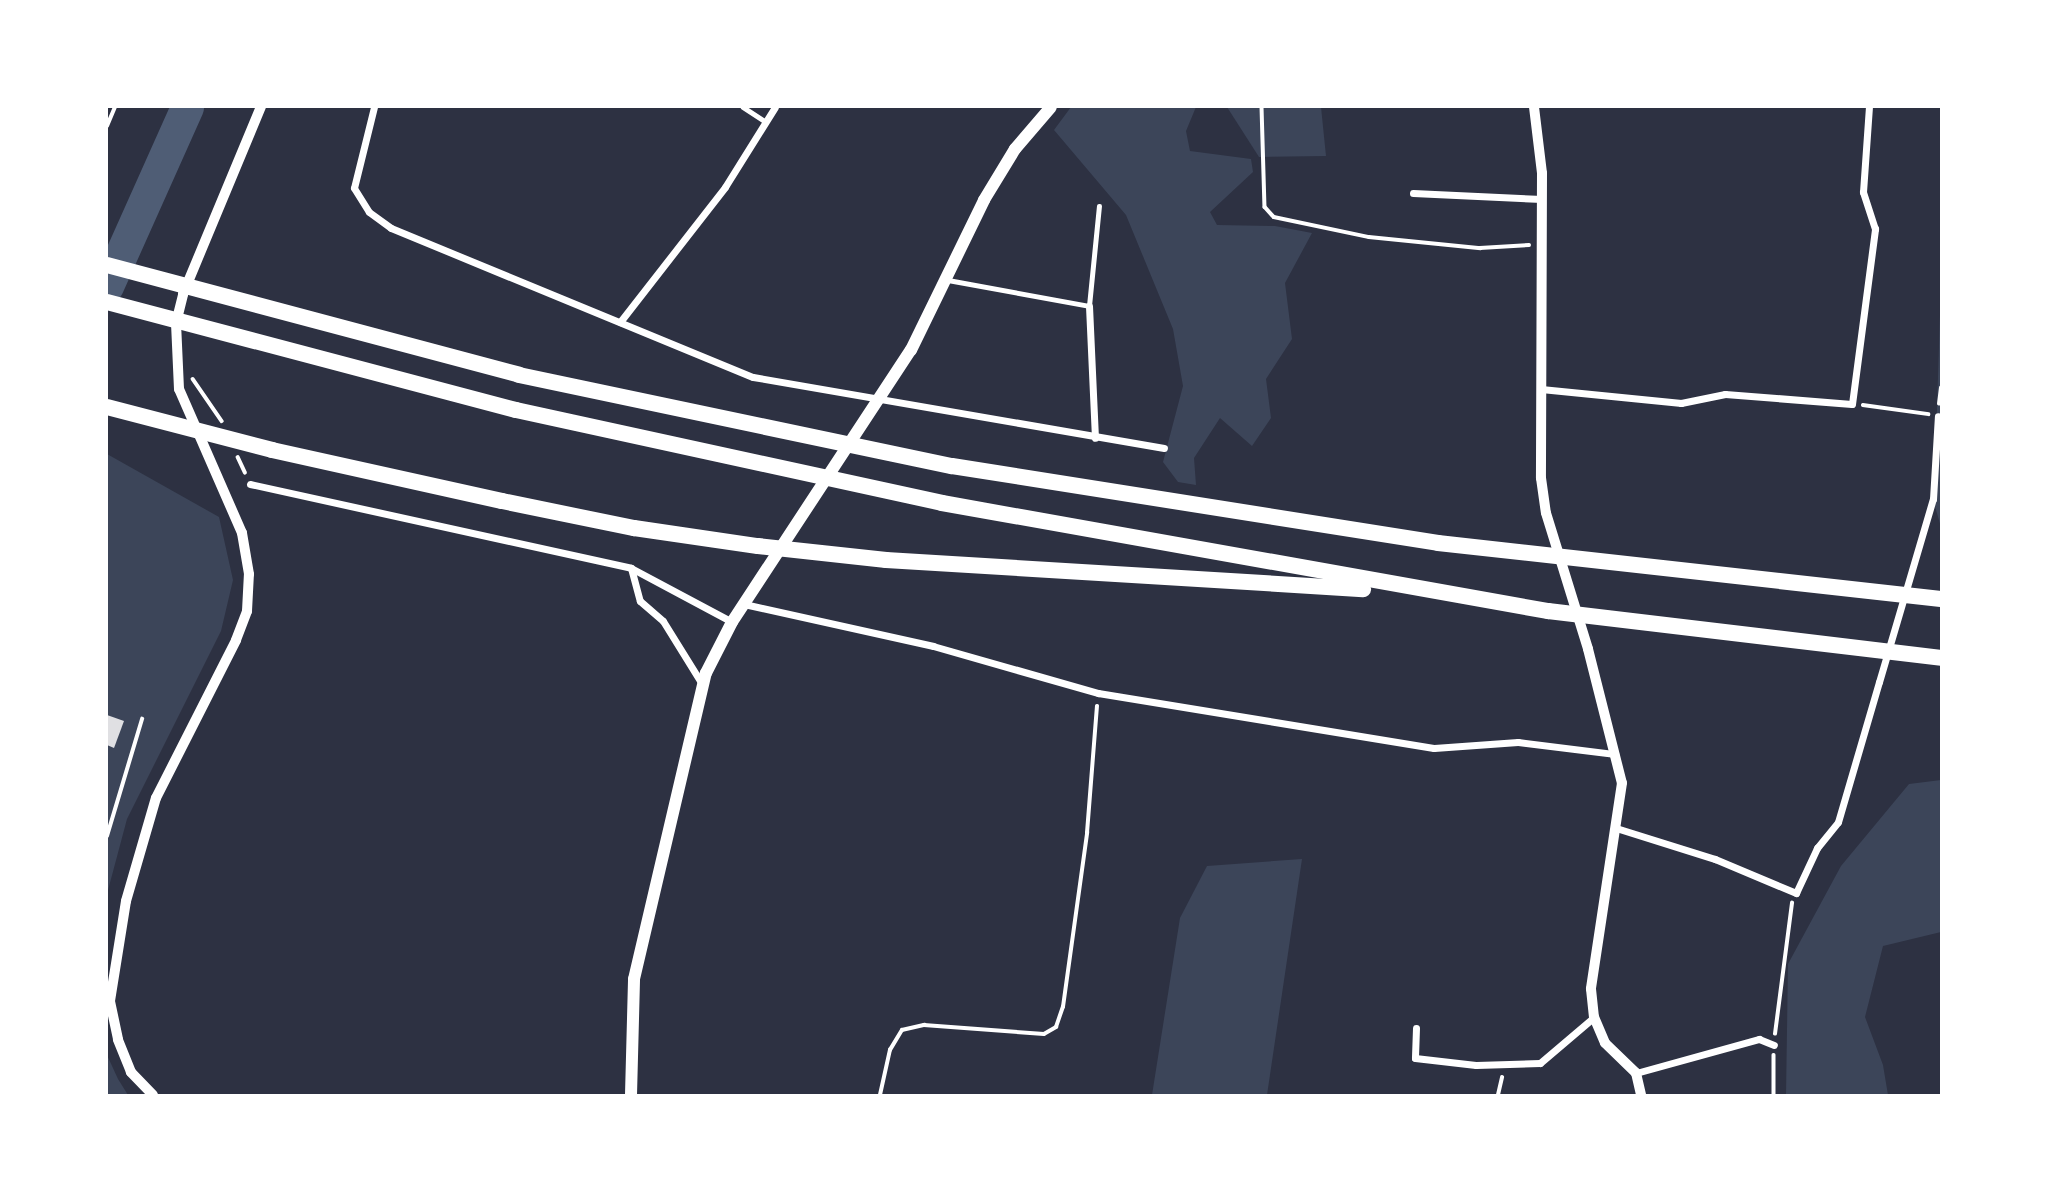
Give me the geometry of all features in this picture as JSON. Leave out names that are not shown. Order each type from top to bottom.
[{"type":"highway","points":[[107,265],[243,304],[519,375],[952,466],[1438,543],[1941,599]]},
{"type":"highway","points":[[107,302],[232,338],[516,410],[942,503],[1442,594],[1941,658]]},
{"type":"highway","points":[[107,407],[272,450],[634,528],[758,546],[886,560],[1442,594]]},
{"type":"main road","points":[[631,1095],[634,979],[703,685],[732,622],[882,398],[984,200],[1016,149],[1051,107]]},
{"type":"street","points":[[153,1095],[131,1072],[118,1039],[110,1001],[126,901],[156,798],[236,640],[247,611],[249,582],[242,533],[179,389],[176,323],[183,294],[261,107]]},
{"type":"street","points":[[373,107],[354,188],[369,212],[391,228],[752,377],[1164,449]]},
{"type":"street","points":[[620,322],[725,187],[775,107]]},
{"type":"street","points":[[1534,107],[1542,199],[1541,389],[1546,513],[1588,649],[1622,783],[1591,989],[1594,1017],[1605,1043],[1636,1073],[1641,1095]]},
{"type":"street","points":[[1541,389],[1681,403],[1725,394],[1852,404],[1875,229],[1863,192],[1869,107]]},
{"type":"street","points":[[1413,193],[1542,199]]},
{"type":"street","points":[[1088,306],[1095,438]]},
{"type":"street","points":[[1616,828],[1716,859],[1796,892],[1817,848],[1838,822],[1880,682],[1933,499],[1938,416]]},
{"type":"street","points":[[250,484],[631,568],[732,622]]},
{"type":"street","points":[[631,568],[640,601],[671,631],[703,685]]},
{"type":"street","points":[[744,604],[933,646],[1098,693],[1434,748],[1518,742],[1616,754]]},
{"type":"street","points":[[1416,1028],[1415,1058],[1506,1065],[1540,1063],[1594,1017]]},
{"type":"street","points":[[1636,1073],[1759,1039],[1774,1045]]},
{"type":"lane","points":[[743,107],[767,123]]},
{"type":"lane","points":[[944,279],[1088,306],[1099,205]]},
{"type":"path","points":[[107,126],[115,107]]},
{"type":"path","points":[[1262,107],[1265,207],[1274,218],[1369,237],[1480,248],[1542,244]]},
{"type":"path","points":[[1852,404],[1938,416]]},
{"type":"path","points":[[880,1095],[890,1050],[902,1030],[924,1025],[1044,1034],[1056,1027],[1063,1007],[1087,833],[1098,693]]},
{"type":"path","points":[[107,836],[142,719]]},
{"type":"path","points":[[1774,1095],[1774,1045],[1796,892]]},
{"type":"path","points":[[1498,1095],[1506,1065]]},
{"type":"shaded area","points":[[1071,107],[1196,107],[1186,131],[1190,151],[1251,159],[1253,172],[1210,212],[1217,225],[1275,226],[1312,233],[1285,283],[1292,339],[1266,379],[1271,418],[1252,446],[1220,418],[1194,458],[1196,485],[1178,482],[1163,462],[1183,386],[1173,329],[1126,215],[1054,130]]},
{"type":"shaded area","points":[[1227,107],[1321,107],[1326,156],[1259,157]]},
{"type":"shaded area","points":[[1941,282],[1941,527],[1934,503]]},
{"type":"shaded area","points":[[107,454],[219,517],[233,580],[221,631],[127,819],[107,894]]},
{"type":"shaded area","points":[[1941,780],[1941,932],[1883,946],[1865,1017],[1883,1065],[1888,1095],[1786,1095],[1788,964],[1841,866],[1909,784]]},
{"type":"shaded area","points":[[1302,859],[1267,1095],[1152,1095],[1180,918],[1207,866]]},
{"type":"shaded area","points":[[107,1055],[118,1079],[128,1095],[107,1095]]},
{"type":"building","points":[[107,715],[124,721],[114,748],[107,745]]},
{"type":"waterway","points":[[107,286],[187,107]]}]
